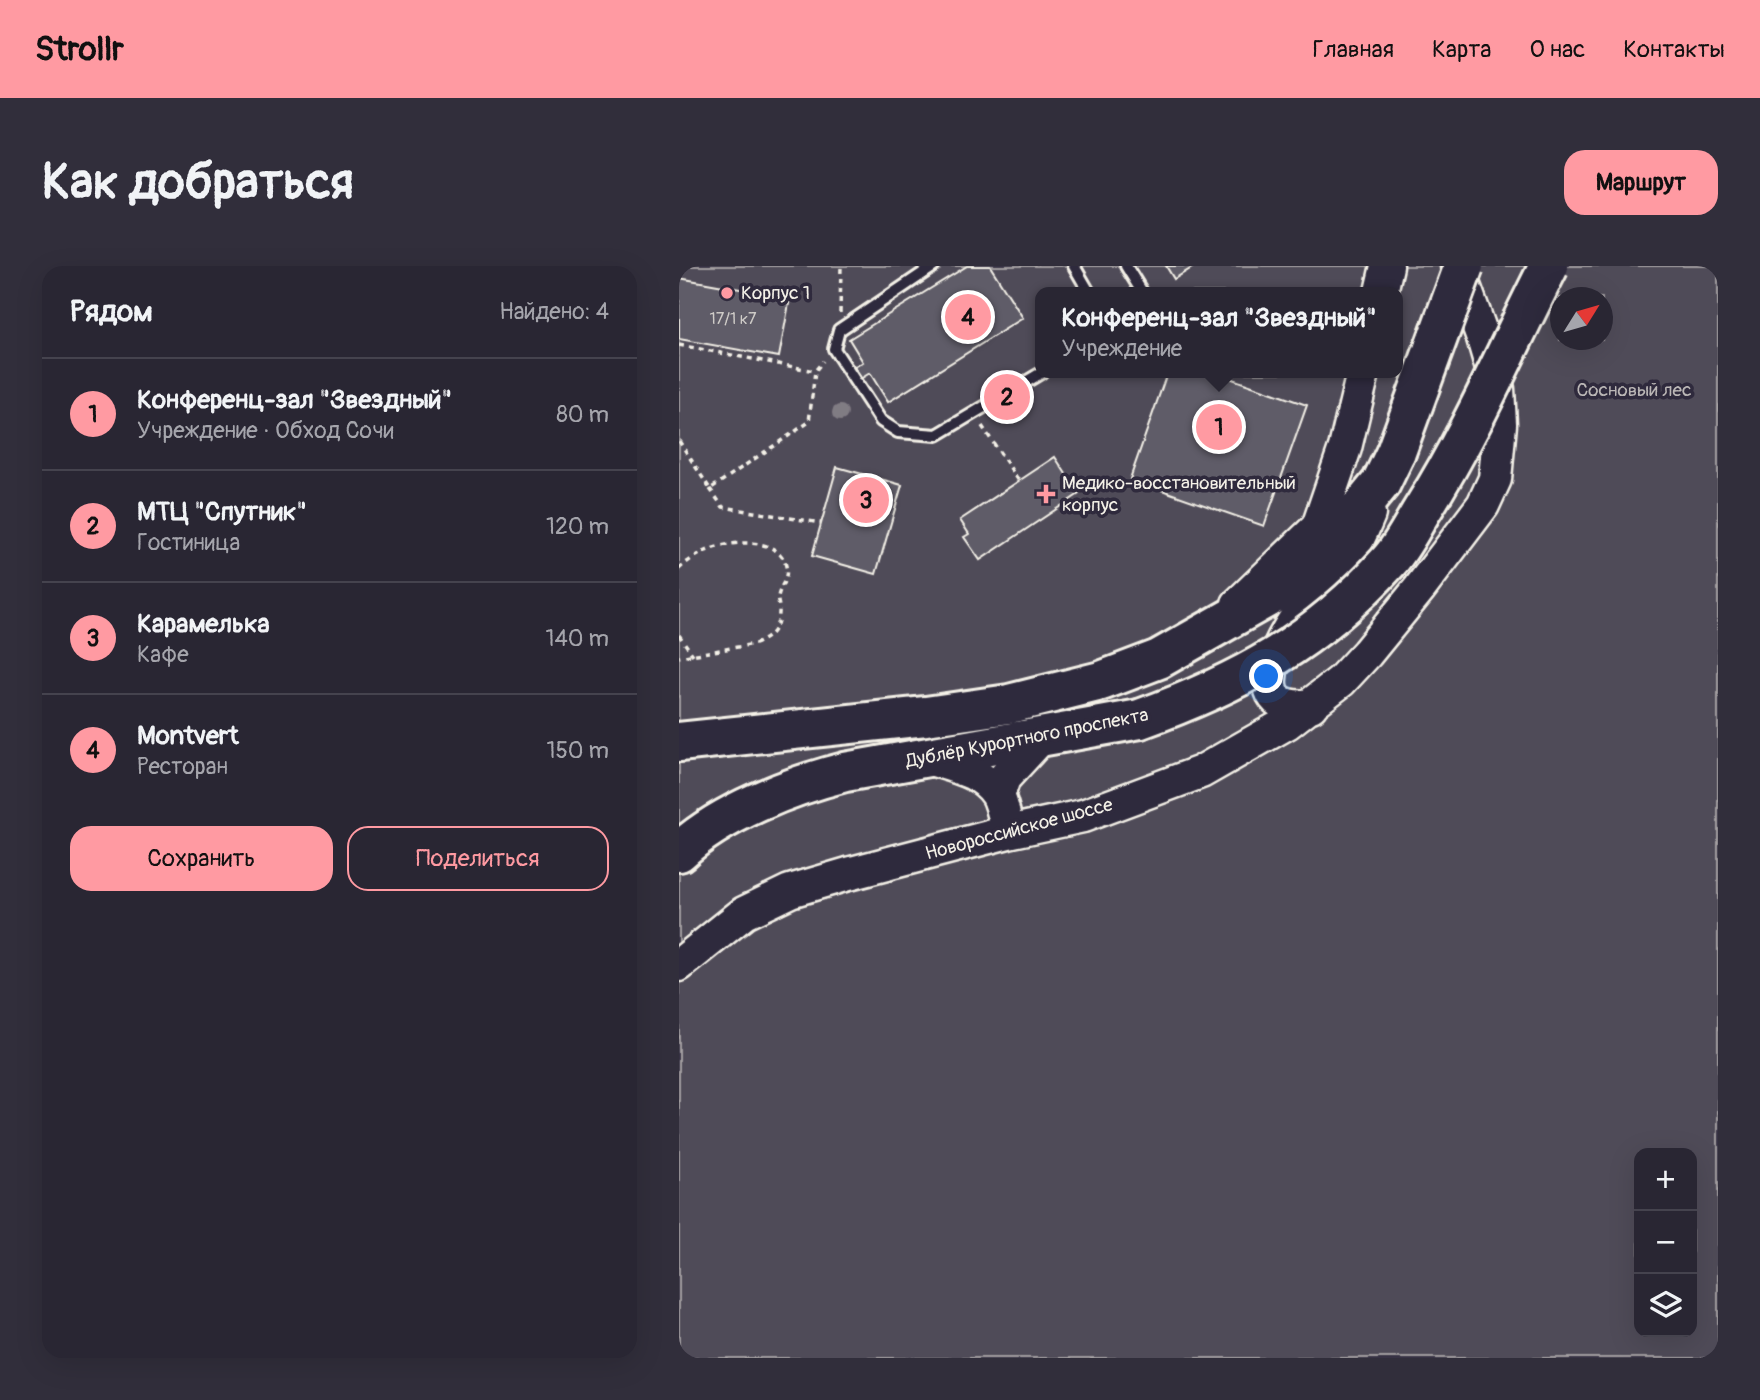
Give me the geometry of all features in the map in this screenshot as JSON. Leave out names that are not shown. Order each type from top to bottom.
[{"type":"highway","points":[[679,742],[926,716],[1009,704],[1101,681],[1159,659],[1286,587],[1313,566],[1388,468],[1464,266]]},
{"type":"highway","name":"Дублёр Курортного проспекта","points":[[679,852],[694,838],[717,825],[763,800],[807,782],[845,772],[1140,719],[1196,699],[1250,673],[1312,633],[1391,559],[1443,477],[1549,266]]},
{"type":"street","points":[[1382,287],[1387,266]]},
{"type":"street","name":"Новороссийское шоссе","points":[[679,965],[744,913],[790,891],[1008,832],[1083,816],[1201,772],[1245,749],[1311,706],[1341,681],[1420,588],[1483,505],[1495,479],[1500,424],[1499,389],[1457,266]]},
{"type":"street","points":[[1206,633],[1318,527],[1345,448],[1362,378]]},
{"type":"street","points":[[1245,749],[1265,716],[1270,675],[1286,632],[1311,597],[1345,561],[1367,520],[1388,468]]},
{"type":"street","points":[[1270,689],[1275,699],[1284,705],[1294,708],[1311,706]]},
{"type":"street","points":[[998,796],[1004,778],[1040,739]]},
{"type":"street","points":[[928,758],[965,770],[985,780],[998,796],[1008,832]]},
{"type":"lane","points":[[933,266],[839,330],[834,349],[881,421],[898,432],[937,435],[1035,377]]},
{"type":"lane","points":[[1074,266],[1086,287]]},
{"type":"lane","points":[[1126,266],[1139,287]]},
{"type":"path","points":[[839,330],[841,266]]},
{"type":"path","points":[[679,345],[815,371]]},
{"type":"path","points":[[711,489],[809,422],[815,371],[834,349]]},
{"type":"path","points":[[973,413],[1019,481]]},
{"type":"path","points":[[679,441],[723,507],[821,523]]},
{"type":"path","points":[[679,569],[707,550],[736,543],[761,544],[773,548],[782,556],[787,577],[777,597],[779,619],[773,634],[755,644],[679,657]]},
{"type":"path","points":[[679,635],[693,655]]},
{"type":"green space","name":"Сосновый лес","points":[[679,266],[1718,266],[1718,1358],[679,1358]]},
{"type":"building","points":[[967,266],[990,266],[1023,318],[888,402],[870,373],[857,381],[850,370],[863,362],[849,339]]},
{"type":"building","points":[[1166,266],[1195,266],[1174,279]]},
{"type":"building","points":[[679,278],[790,298],[779,357],[679,339]]},
{"type":"building","points":[[1165,378],[1229,378],[1307,405],[1264,526],[1130,479]]},
{"type":"building","points":[[1055,457],[1079,494],[980,560],[964,537],[969,534],[960,520]]},
{"type":"building","points":[[837,467],[902,485],[876,574],[812,556]]},
{"type":"place","name":"Корпус 1","points":[[727,293]]},
{"type":"place","name":"Montvert","points":[[968,317]]},
{"type":"place","name":"МТЦ \"Спутник\"","points":[[1007,397]]},
{"type":"place","name":"Конференц-зал \"Звездный\"","points":[[1219,427]]},
{"type":"place","name":"Медико-восстановительный корпус","points":[[1046,494]]},
{"type":"place","name":"Карамелька","points":[[866,500]]}]
